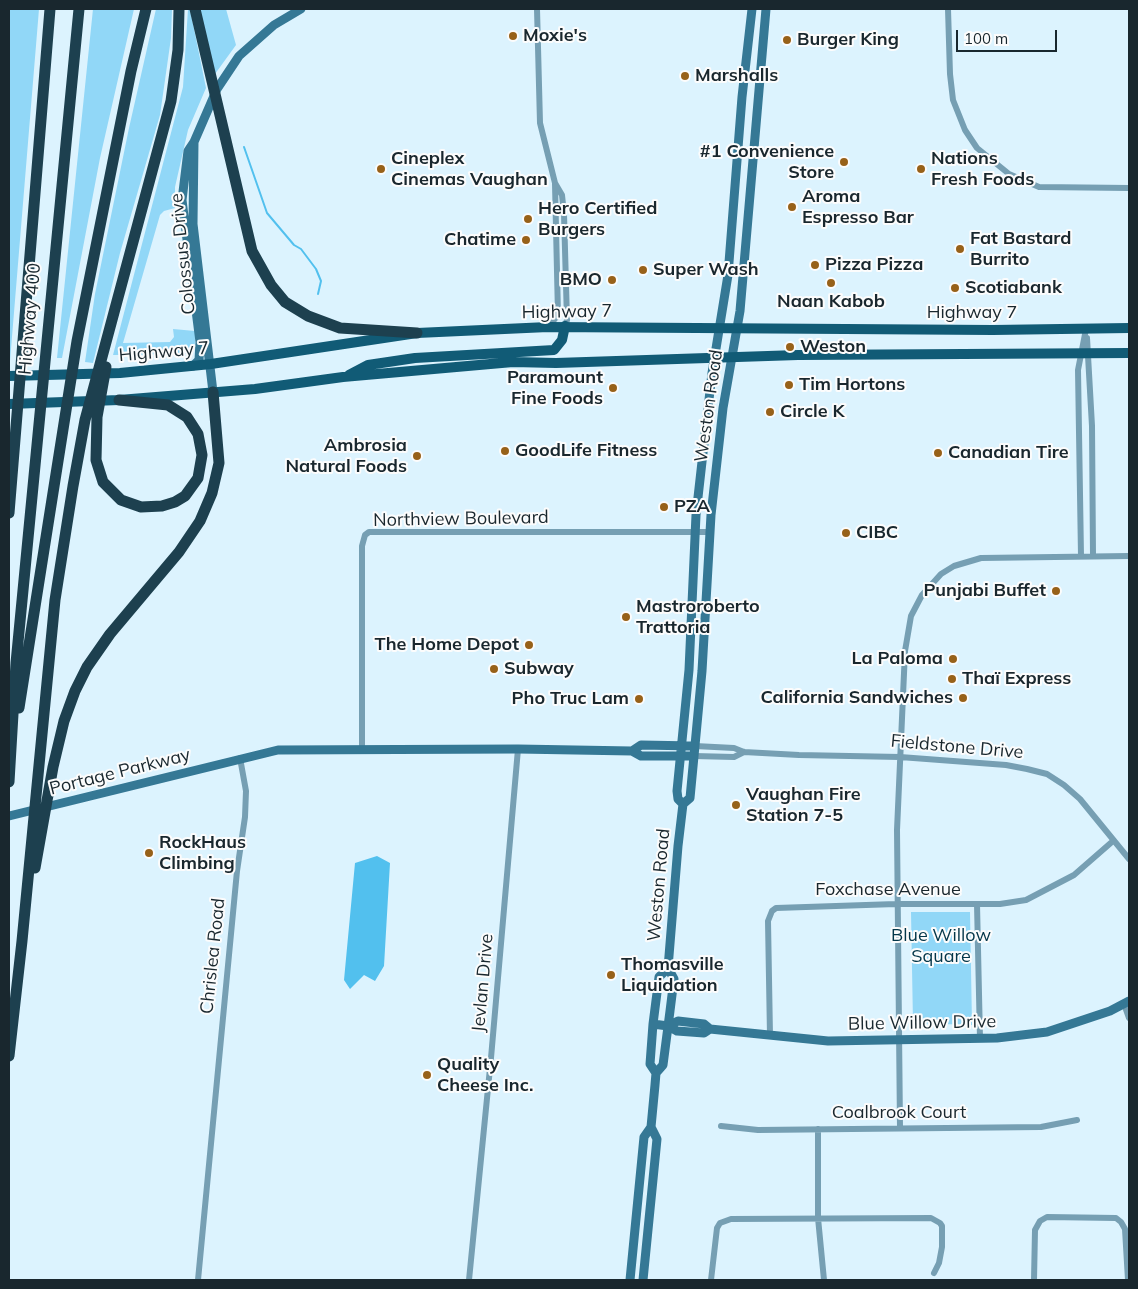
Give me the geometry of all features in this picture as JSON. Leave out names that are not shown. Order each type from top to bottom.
[{"type":"highway","name":"Highway 400","points":[[9,513],[50,9]]},
{"type":"highway","name":"Highway 400","points":[[9,782],[16,663],[79,9]]},
{"type":"highway","points":[[12,749],[77,341],[146,9]]},
{"type":"highway","points":[[9,1056],[55,600],[85,420],[171,101],[178,50],[179,9]]},
{"type":"highway","points":[[195,9],[252,251],[271,285],[285,302],[308,316],[340,328],[417,333]]},
{"type":"highway","points":[[106,340],[108,354],[98,417],[96,460],[103,482],[121,500],[140,507],[162,506],[175,502],[185,496],[198,478],[202,455],[198,434],[187,417],[168,405],[120,400]]},
{"type":"highway","points":[[22,941],[43,823],[64,721],[86,667],[110,634],[179,552],[200,521],[212,493],[219,464],[213,392]]},
{"type":"main road","name":"Colossus Drive","points":[[213,392],[211,364],[204,341],[202,324],[192,206],[195,140],[217,89],[227,72],[254,41],[274,25],[301,9]]},
{"type":"main road","name":"Weston Road","points":[[630,1280],[644,1137],[651,1127],[656,1073],[663,1065],[674,979],[668,968],[682,804],[678,799],[677,791],[689,670],[702,456],[714,358],[728,275],[742,97],[752,9]]},
{"type":"main road","name":"Weston Road","points":[[682,804],[690,798],[702,671],[710,532],[723,408],[737,330],[766,9]]},
{"type":"main road","name":"Highway 7","points":[[9,376],[120,373],[211,364],[417,333],[565,326],[737,330],[1129,328]]},
{"type":"main road","points":[[343,378],[368,365],[415,358],[554,350],[562,340],[565,326]]},
{"type":"main road","name":"Colossus Drive","points":[[193,366],[199,360],[204,341]]},
{"type":"main road","points":[[9,404],[120,400],[513,362],[714,358],[732,356],[1129,353]]},
{"type":"main road","points":[[632,751],[641,745],[680,746]]},
{"type":"main road","name":"Fieldstone Drive","points":[[680,746],[695,746]]},
{"type":"main road","points":[[240,758],[278,750],[362,748],[632,751],[641,756],[680,756]]},
{"type":"main road","name":"Fieldstone Drive","points":[[680,756],[694,756]]},
{"type":"main road","name":"Portage Parkway","points":[[9,816],[240,758]]},
{"type":"main road","name":"Weston Road","points":[[656,1073],[650,1064],[654,1024],[660,977],[668,968]]},
{"type":"main road","name":"Blue Willow Drive","points":[[654,1024],[686,1032],[704,1033],[710,1029],[828,1041],[980,1039],[1047,1032],[1110,1011],[1126,1003]]},
{"type":"main road","name":"Weston Road","points":[[643,1280],[657,1139],[651,1127]]},
{"type":"street","points":[[537,9],[540,123],[555,183],[558,316],[548,327]]},
{"type":"street","points":[[948,9],[950,74],[953,100],[965,130],[977,148],[1009,174],[1039,187],[1129,188]]},
{"type":"street","points":[[555,183],[562,195],[564,214],[567,320],[565,326]]},
{"type":"street","points":[[1086,329],[1085,354],[1092,426],[1093,556]]},
{"type":"street","points":[[1081,556],[1078,370],[1085,354]]},
{"type":"street","name":"Northview Boulevard","points":[[362,748],[362,546],[365,535],[369,532],[710,532]]},
{"type":"street","points":[[900,1128],[900,1040],[896,904],[900,757],[907,628],[915,606],[941,574],[954,566],[981,558],[1129,556]]},
{"type":"street","name":"Fieldstone Drive","points":[[695,746],[734,748],[744,752],[799,756],[900,757],[1006,765],[1047,774],[1080,799],[1129,859]]},
{"type":"street","name":"Jevlan Drive","points":[[469,1280],[491,1058],[518,749]]},
{"type":"street","name":"Fieldstone Drive","points":[[694,756],[734,757],[744,752]]},
{"type":"street","name":"Chrislea Road","points":[[198,1280],[237,871],[245,817],[246,791],[240,758]]},
{"type":"street","name":"Foxchase Avenue","points":[[770,1036],[768,921],[772,911],[782,906],[1000,904],[1026,900],[1049,889],[1094,859],[1113,841]]},
{"type":"street","points":[[977,904],[980,1039]]},
{"type":"street","points":[[1126,1003],[1129,1018]]},
{"type":"street","name":"Coalbrook Court","points":[[722,1126],[758,1130],[1042,1127],[1077,1120]]},
{"type":"street","points":[[818,1129],[818,1218],[824,1280]]},
{"type":"street","points":[[1034,1280],[1035,1230],[1040,1221],[1047,1217],[1116,1218],[1125,1229],[1128,1280]]},
{"type":"street","points":[[711,1280],[716,1234],[720,1223],[732,1219],[931,1218],[938,1221],[942,1226],[942,1247],[939,1263],[934,1273]]},
{"type":"green space","points":[[9,9],[39,9],[10,361],[9,360]]},
{"type":"green space","points":[[93,9],[134,9],[100,158],[62,358],[57,358]]},
{"type":"green space","points":[[156,9],[172,9],[171,38],[160,115],[120,253],[93,363],[85,362],[95,294]]},
{"type":"green space","points":[[188,9],[190,9],[206,88],[188,130],[175,187],[175,208],[164,211],[160,215],[123,343],[170,342],[174,337],[173,329],[195,331],[195,343],[191,353],[113,355],[183,87]]},
{"type":"green space","points":[[200,9],[226,9],[236,45],[215,74]]},
{"type":"green space","name":"Blue Willow Square","points":[[911,912],[970,912],[972,1025],[913,1023]]},
{"type":"shaded area","points":[[377,856],[390,863],[384,966],[375,981],[364,975],[350,989],[344,980],[355,863]]},
{"type":"waterway","points":[[244,147],[267,213],[294,245],[301,249],[316,269],[321,281],[318,294]]},
{"type":"place","name":"Moxie's","points":[[513,36]]},
{"type":"place","name":"Burger King","points":[[787,40]]},
{"type":"place","name":"Marshalls","points":[[685,76]]},
{"type":"place","name":"#1 Convenience Store","points":[[844,162]]},
{"type":"place","name":"Cineplex Cinemas Vaughan","points":[[381,169]]},
{"type":"place","name":"Nations Fresh Foods","points":[[921,169]]},
{"type":"place","name":"Aroma Espresso Bar","points":[[792,207]]},
{"type":"place","name":"Hero Certified Burgers","points":[[528,219]]},
{"type":"place","name":"Chatime","points":[[526,240]]},
{"type":"place","name":"Fat Bastard Burrito","points":[[960,249]]},
{"type":"place","name":"Pizza Pizza","points":[[815,265]]},
{"type":"place","name":"Super Wash","points":[[643,270]]},
{"type":"place","name":"BMO","points":[[612,280]]},
{"type":"place","name":"Naan Kabob","points":[[831,283]]},
{"type":"place","name":"Scotiabank","points":[[955,288]]},
{"type":"place","name":"Weston","points":[[790,347]]},
{"type":"place","name":"Tim Hortons","points":[[789,385]]},
{"type":"place","name":"Paramount Fine Foods","points":[[613,388]]},
{"type":"place","name":"Circle K","points":[[770,412]]},
{"type":"place","name":"GoodLife Fitness","points":[[505,451]]},
{"type":"place","name":"Canadian Tire","points":[[938,453]]},
{"type":"place","name":"Ambrosia Natural Foods","points":[[417,456]]},
{"type":"place","name":"PZA","points":[[664,507]]},
{"type":"place","name":"CIBC","points":[[846,533]]},
{"type":"place","name":"Punjabi Buffet","points":[[1056,591]]},
{"type":"place","name":"Mastroroberto Trattoria","points":[[626,617]]},
{"type":"place","name":"The Home Depot","points":[[529,645]]},
{"type":"place","name":"La Paloma","points":[[953,659]]},
{"type":"place","name":"Subway","points":[[494,669]]},
{"type":"place","name":"Thaï Express","points":[[952,679]]},
{"type":"place","name":"California Sandwiches","points":[[963,698]]},
{"type":"place","name":"Pho Truc Lam","points":[[639,699]]},
{"type":"place","name":"Vaughan Fire Station 7-5","points":[[736,805]]},
{"type":"place","name":"RockHaus Climbing","points":[[149,853]]},
{"type":"place","name":"Thomasville Liquidation","points":[[611,975]]},
{"type":"place","name":"Quality Cheese Inc.","points":[[427,1075]]}]
